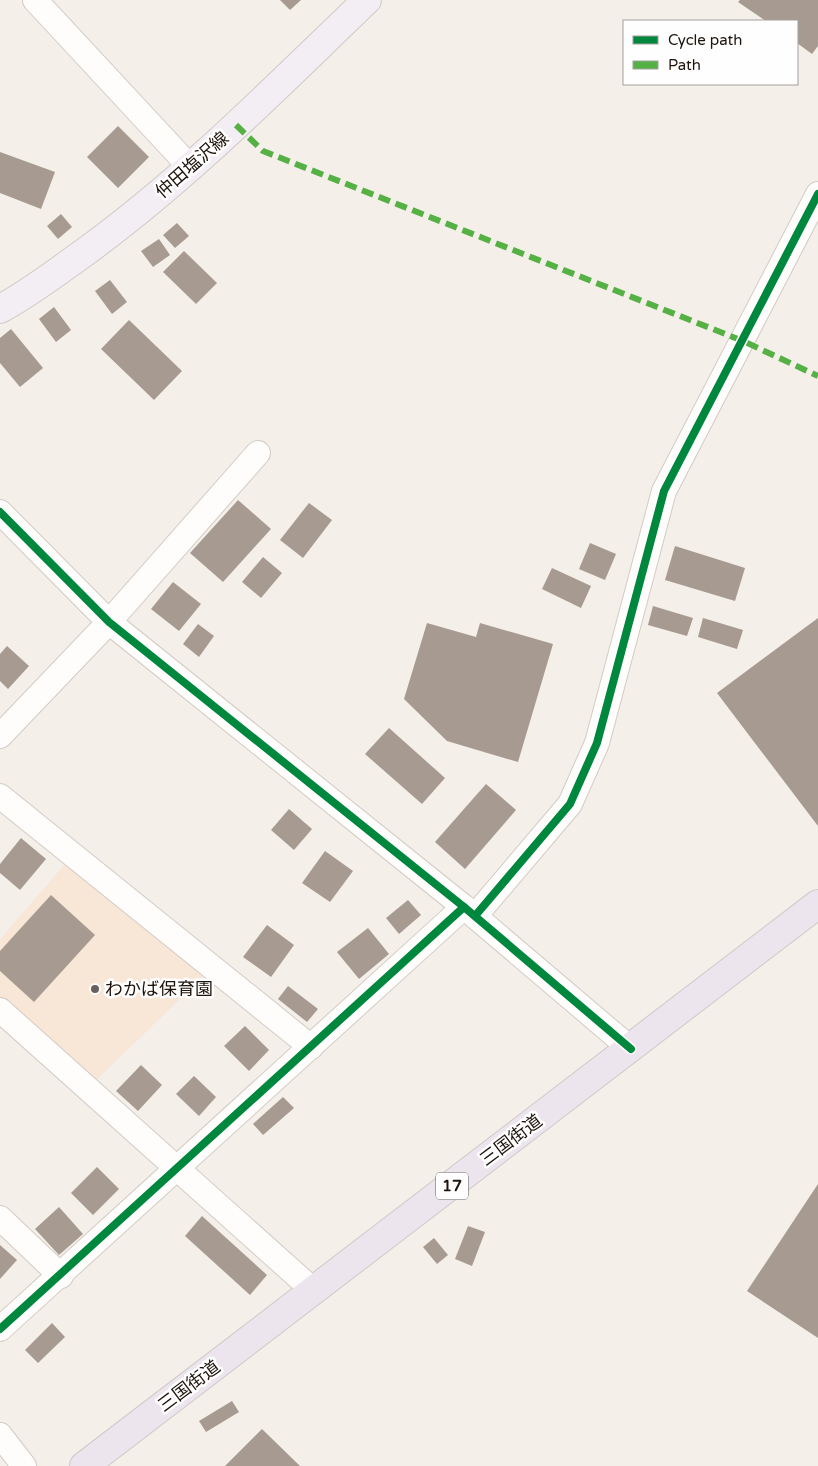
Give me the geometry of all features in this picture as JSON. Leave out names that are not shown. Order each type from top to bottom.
[{"type":"highway","name":"三国街道","points":[[84,1466],[314,1292],[818,904]]},
{"type":"main road","name":"仲田塩沢線","points":[[0,309],[20,298],[117,228],[191,168],[368,0]]},
{"type":"street","points":[[35,0],[191,168]]},
{"type":"street","points":[[0,1329],[61,1276],[175,1168],[311,1047],[470,912],[570,804],[597,743],[664,491],[818,194]]},
{"type":"street","points":[[0,736],[109,622],[258,453]]},
{"type":"street","points":[[0,512],[109,622],[470,912],[631,1049]]},
{"type":"street","points":[[0,796],[311,1047]]},
{"type":"street","points":[[0,1010],[314,1292]]},
{"type":"street","points":[[0,1218],[61,1276]]},
{"type":"street","points":[[0,1435],[24,1466]]},
{"type":"shaded area","name":"わかば保育園","points":[[73,855],[213,967],[87,1089],[0,1010],[0,939]]},
{"type":"building","points":[[280,0],[301,0],[290,10]]},
{"type":"building","points":[[740,0],[818,0],[818,46],[812,54],[798,44],[798,20],[765,20],[738,2]]},
{"type":"building","points":[[118,126],[149,157],[118,188],[87,157]]},
{"type":"building","points":[[0,152],[55,172],[41,209],[0,193]]},
{"type":"building","points":[[61,214],[72,227],[58,239],[47,226]]},
{"type":"building","points":[[177,223],[189,236],[175,248],[163,235]]},
{"type":"building","points":[[159,239],[170,255],[153,267],[141,251]]},
{"type":"building","points":[[184,251],[217,283],[196,304],[163,272]]},
{"type":"building","points":[[110,280],[127,302],[112,314],[95,291]]},
{"type":"building","points":[[54,307],[71,330],[56,342],[39,319]]},
{"type":"building","points":[[129,320],[182,371],[154,400],[101,349]]},
{"type":"building","points":[[11,329],[43,368],[20,387],[0,363],[0,338]]},
{"type":"building","points":[[238,500],[271,529],[223,582],[190,553]]},
{"type":"building","points":[[309,503],[332,520],[303,558],[280,540]]},
{"type":"building","points":[[590,543],[616,554],[605,580],[579,569]]},
{"type":"building","points":[[675,546],[745,568],[735,601],[665,580]]},
{"type":"building","points":[[263,557],[282,573],[261,598],[242,582]]},
{"type":"building","points":[[552,568],[591,586],[581,608],[542,589]]},
{"type":"building","points":[[173,582],[201,604],[179,631],[151,609]]},
{"type":"building","points":[[653,606],[693,618],[687,636],[648,625]]},
{"type":"building","points":[[703,618],[743,630],[737,649],[698,637]]},
{"type":"building","points":[[818,618],[818,826],[717,693]]},
{"type":"building","points":[[427,623],[476,637],[480,623],[553,644],[518,762],[447,741],[404,699]]},
{"type":"building","points":[[198,624],[214,636],[199,657],[183,644]]},
{"type":"building","points":[[7,646],[29,666],[8,689],[0,681],[0,654]]},
{"type":"building","points":[[389,728],[445,778],[422,804],[365,754]]},
{"type":"building","points":[[486,784],[516,810],[465,869],[435,842]]},
{"type":"building","points":[[289,809],[312,829],[294,850],[271,830]]},
{"type":"building","points":[[21,838],[46,859],[20,890],[0,873],[0,864]]},
{"type":"building","points":[[325,851],[353,871],[330,902],[302,883]]},
{"type":"building","points":[[51,895],[95,935],[34,1002],[0,971],[0,951]]},
{"type":"building","points":[[408,900],[421,915],[399,934],[386,918]]},
{"type":"building","points":[[267,925],[294,945],[271,977],[243,957]]},
{"type":"building","points":[[368,928],[389,954],[359,979],[337,952]]},
{"type":"building","points":[[288,986],[318,1009],[307,1022],[278,999]]},
{"type":"building","points":[[245,1026],[269,1050],[249,1071],[224,1046]]},
{"type":"building","points":[[141,1065],[162,1085],[138,1111],[116,1091]]},
{"type":"building","points":[[194,1076],[216,1097],[199,1116],[176,1094]]},
{"type":"building","points":[[283,1097],[294,1108],[263,1135],[253,1124]]},
{"type":"building","points":[[97,1167],[119,1189],[93,1215],[71,1193]]},
{"type":"building","points":[[818,1184],[818,1338],[747,1291]]},
{"type":"building","points":[[59,1207],[83,1234],[59,1255],[35,1229]]},
{"type":"building","points":[[202,1216],[267,1275],[250,1295],[185,1236]]},
{"type":"building","points":[[468,1226],[485,1232],[472,1266],[455,1259]]},
{"type":"building","points":[[434,1238],[448,1255],[437,1264],[423,1247]]},
{"type":"building","points":[[0,1245],[17,1260],[0,1279]]},
{"type":"building","points":[[52,1323],[65,1337],[38,1363],[25,1350]]},
{"type":"building","points":[[232,1401],[239,1412],[206,1432],[199,1421]]},
{"type":"building","points":[[262,1429],[300,1466],[225,1466]]},
{"type":"marked path","points":[[236,125],[263,151],[743,341],[818,376]]},
{"type":"cycle path","points":[[475,916],[570,804],[597,743],[664,491],[818,194]]},
{"type":"cycle path","points":[[0,512],[109,622],[464,907],[631,1049]]},
{"type":"cycle path","points":[[0,1329],[464,907]]},
{"type":"place","name":"わかば保育園","points":[[95,989]]}]
